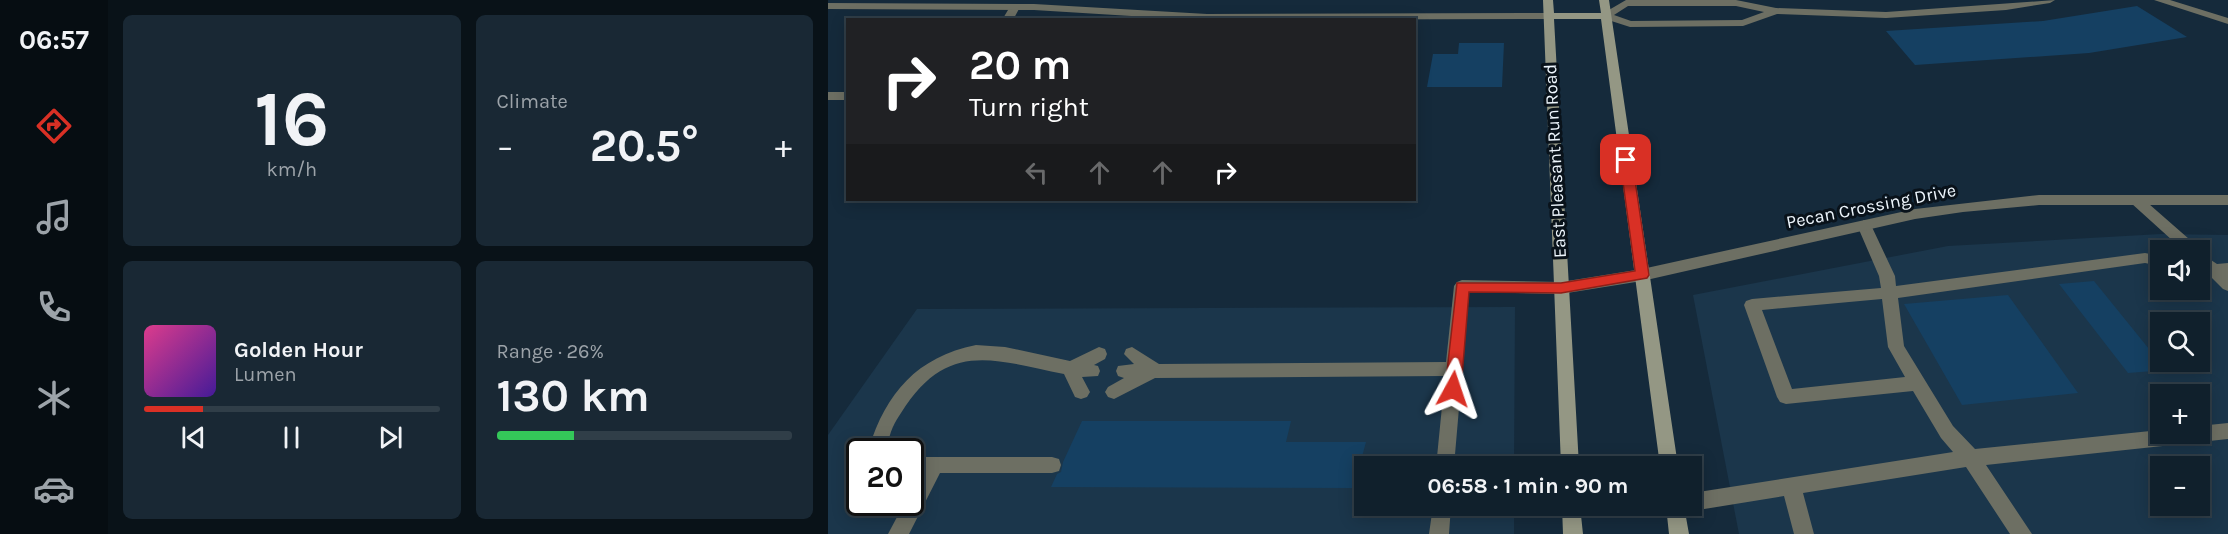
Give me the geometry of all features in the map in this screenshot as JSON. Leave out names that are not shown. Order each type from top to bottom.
[{"type":"main road","name":"East Pleasant Run Road","points":[[1548,0],[1569,456]]},
{"type":"main road","points":[[1604,0],[1668,456]]},
{"type":"main road","points":[[1548,16],[1606,16]]},
{"type":"main road","points":[[1572,516],[1573,534]]},
{"type":"main road","points":[[1676,516],[1679,534]]},
{"type":"street","points":[[1771,0],[1776,11]]},
{"type":"street","points":[[1606,16],[1626,3],[1736,3],[1776,11],[1886,15],[2006,7],[2050,0]]},
{"type":"street","points":[[2159,0],[2228,21]]},
{"type":"street","points":[[1886,15],[1895,2]]},
{"type":"street","points":[[828,6],[848,3],[1018,3],[1207,17],[1548,16]]},
{"type":"street","points":[[1008,18],[1018,3]]},
{"type":"street","points":[[1606,16],[1630,24],[1743,23],[1776,11]]},
{"type":"street","points":[[828,96],[846,96]]},
{"type":"street","name":"Pecan Crossing Drive","points":[[1455,369],[1462,286],[1561,288],[1642,275],[1915,214],[2039,200],[2228,200]]},
{"type":"street","points":[[2136,200],[2181,240]]},
{"type":"street","points":[[1864,225],[1887,276],[1896,346],[1947,432],[1971,458],[2022,534]]},
{"type":"street","points":[[1917,383],[1786,397],[1752,304],[1889,293],[2150,259]]},
{"type":"street","points":[[2214,269],[2228,285]]},
{"type":"street","points":[[881,438],[887,419],[908,389],[936,365],[960,355],[989,352],[1070,369],[1092,371]]},
{"type":"street","points":[[1070,369],[1099,354]]},
{"type":"street","points":[[1132,354],[1155,370]]},
{"type":"street","points":[[1070,369],[1081,392]]},
{"type":"street","points":[[1124,371],[1455,369],[1446,456]]},
{"type":"street","points":[[1114,392],[1155,370]]},
{"type":"street","points":[[1702,500],[1934,462],[2228,431]]},
{"type":"street","points":[[924,465],[1052,465]]},
{"type":"street","points":[[898,534],[935,465]]},
{"type":"street","points":[[1791,485],[1804,534]]},
{"type":"street","points":[[1439,534],[1441,516]]},
{"type":"shaded area","points":[[2161,234],[2228,235],[2228,534],[1739,534],[1693,295],[1948,246]]},
{"type":"shaded area","points":[[1515,307],[1514,456],[1354,456],[1354,516],[1514,516],[1514,534],[828,534],[828,435],[917,309]]},
{"type":"building","points":[[2137,6],[2187,37],[2089,53],[1915,65],[1886,31],[2043,21]]},
{"type":"building","points":[[1459,43],[1504,43],[1502,87],[1427,87],[1433,54],[1458,54]]},
{"type":"building","points":[[2094,281],[2150,350],[2150,371],[2128,373],[2059,284]]},
{"type":"building","points":[[2008,295],[2078,393],[1962,405],[1904,304]]},
{"type":"building","points":[[1082,421],[1291,421],[1286,442],[1366,442],[1362,456],[1354,456],[1354,488],[1051,487],[1057,474],[1061,472],[1063,462]]},
{"type":"route","points":[[1453,389],[1462,286],[1561,288],[1642,275],[1626,160]]}]
